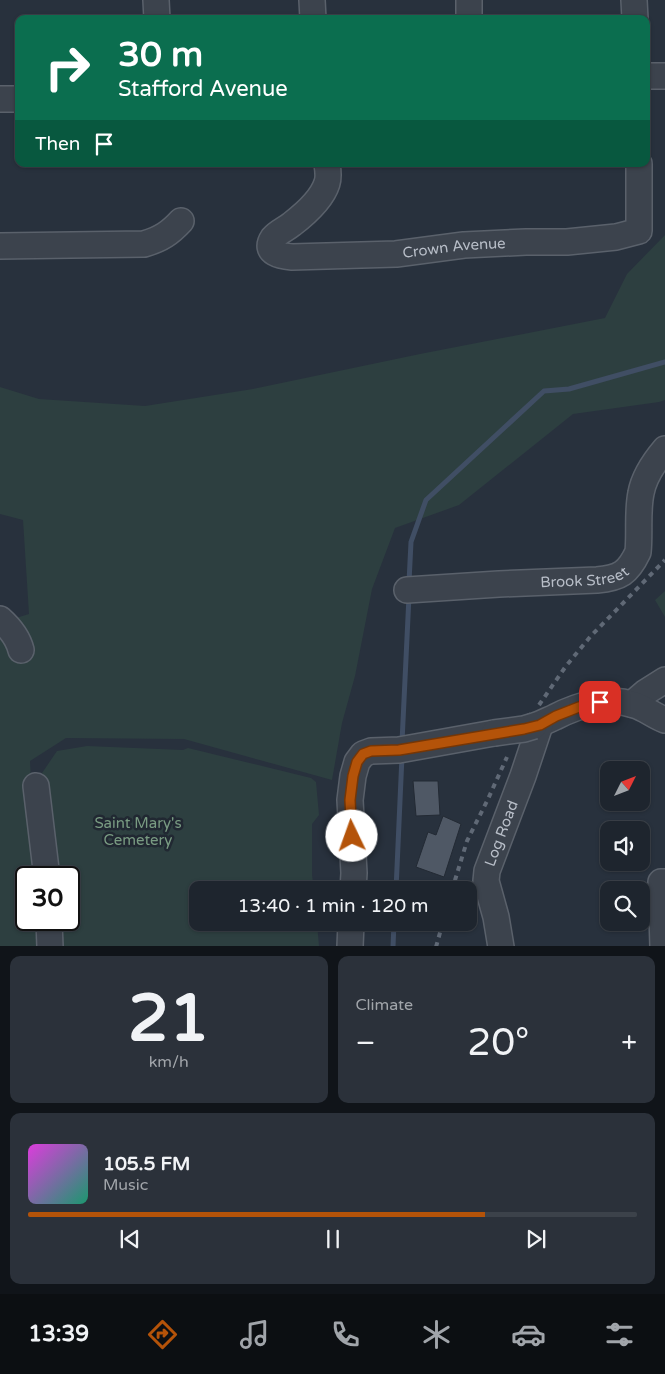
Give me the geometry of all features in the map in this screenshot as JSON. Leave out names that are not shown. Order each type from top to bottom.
[{"type":"street","points":[[156,0],[158,15]]},
{"type":"street","points":[[312,0],[313,15]]},
{"type":"street","points":[[469,0],[469,15]]},
{"type":"street","points":[[634,0],[635,15]]},
{"type":"street","points":[[650,76],[665,76]]},
{"type":"street","points":[[0,100],[15,99]]},
{"type":"street","name":"Crown Avenue","points":[[327,167],[328,181],[325,189],[302,216],[276,234],[270,244],[275,254],[292,257],[396,254],[464,245],[567,242],[616,237],[639,231],[639,167]]},
{"type":"street","points":[[0,246],[144,244],[159,240],[181,221]]},
{"type":"street","name":"Brook Street","points":[[407,590],[597,580],[624,574],[638,552],[639,509],[643,485],[651,467],[665,449]]},
{"type":"street","points":[[0,619],[7,626],[21,650]]},
{"type":"street","points":[[632,704],[665,680]]},
{"type":"street","points":[[354,881],[350,800],[353,776],[357,762],[363,754],[371,751],[399,750],[524,729],[537,726],[579,707],[600,702],[632,704],[665,720]]},
{"type":"street","name":"Log Road","points":[[501,946],[496,917],[486,881],[487,871],[522,776],[537,726]]},
{"type":"street","points":[[36,786],[46,866]]},
{"type":"street","points":[[663,882],[663,946]]},
{"type":"street","points":[[49,931],[50,946]]},
{"type":"street","points":[[350,946],[351,931]]},
{"type":"green space","points":[[665,235],[665,400],[573,414],[459,505],[395,528],[372,589],[355,676],[342,723],[332,780],[184,739],[66,738],[30,761],[35,866],[15,866],[15,931],[38,931],[39,946],[0,946],[0,623],[29,614],[23,520],[0,514],[0,387],[39,399],[145,406],[253,389],[605,318],[627,274]]},
{"type":"green space","points":[[665,591],[665,617],[655,600]]},
{"type":"green space","name":"Saint Mary's Cemetery","points":[[87,746],[183,750],[188,748],[311,778],[316,782],[319,815],[312,824],[313,881],[189,881],[189,931],[318,931],[319,946],[57,946],[56,931],[80,931],[80,866],[54,866],[51,806],[42,773],[57,751]]},
{"type":"building","points":[[413,781],[438,781],[440,815],[416,816]]},
{"type":"building","points":[[443,816],[461,824],[444,877],[416,867],[428,832],[436,835]]},
{"type":"waterway","points":[[409,582],[411,542],[426,500],[544,391],[569,389],[665,362]]},
{"type":"waterway","points":[[402,742],[409,596]]},
{"type":"waterway","points":[[396,881],[402,756]]},
{"type":"waterway","points":[[393,946],[394,931]]},
{"type":"railway","points":[[539,705],[566,666],[590,637],[665,560]]},
{"type":"railway","points":[[455,881],[467,841],[507,757]]},
{"type":"railway","points":[[436,946],[440,931]]},
{"type":"route","points":[[352,836],[350,800],[353,776],[357,762],[363,754],[371,751],[399,750],[524,729],[540,725],[579,707],[600,702]]}]
